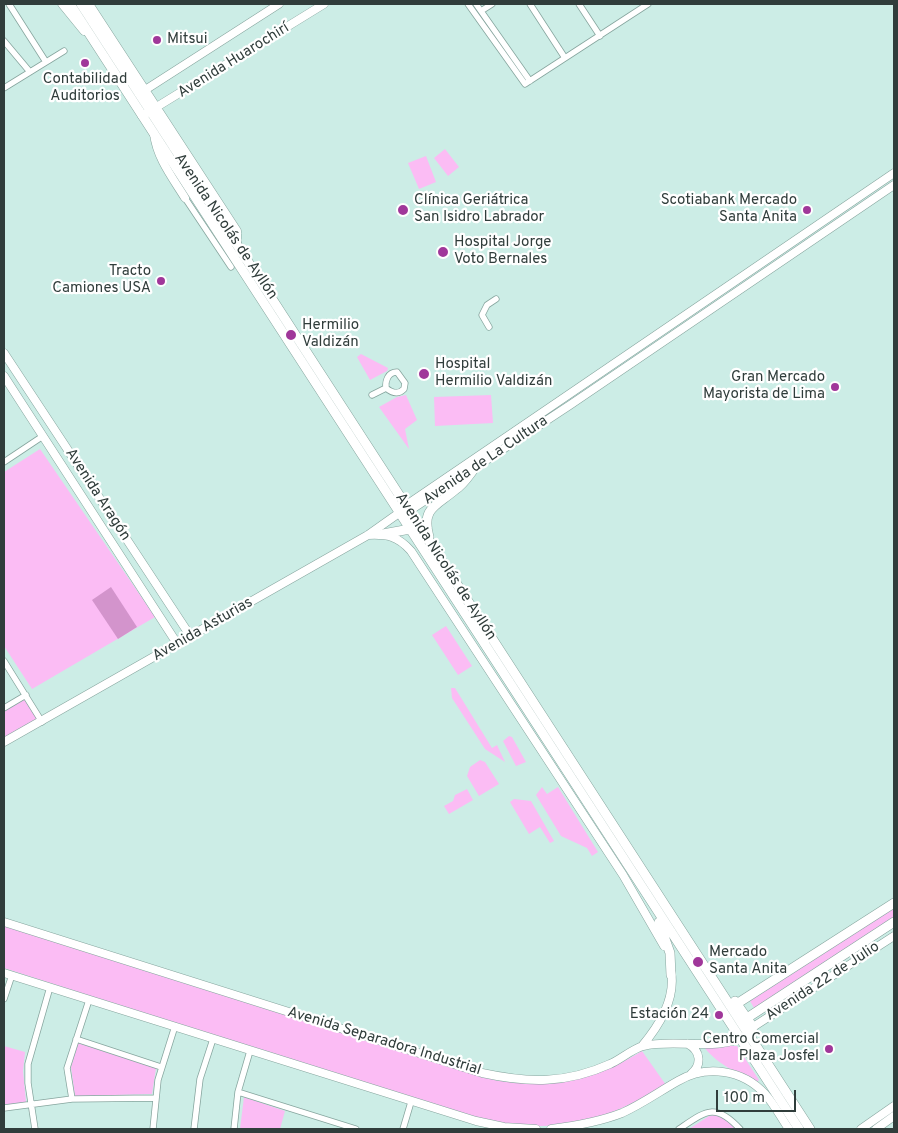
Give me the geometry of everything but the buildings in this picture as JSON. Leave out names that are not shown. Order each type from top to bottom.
[{"type":"main road","points":[[62,4],[71,18],[95,41]]},
{"type":"main road","name":"Avenida Nicolás de Ayllón","points":[[70,4],[95,41],[138,95]]},
{"type":"main road","name":"Avenida Nicolás de Ayllón","points":[[81,4],[149,112],[349,414],[405,511],[410,529],[651,901],[748,1034],[799,1129]]},
{"type":"main road","name":"Avenida Nicolás de Ayllón","points":[[90,4],[138,95]]},
{"type":"main road","name":"Avenida Huarochirí","points":[[138,95],[279,4]]},
{"type":"main road","name":"Avenida Huarochirí","points":[[149,112],[324,4]]},
{"type":"main road","name":"Avenida Nicolás de Ayllón","points":[[149,112],[156,148],[185,198]]},
{"type":"main road","name":"Avenida Nicolás de Ayllón","points":[[154,134],[189,172],[237,231],[237,244]]},
{"type":"main road","name":"Avenida Nicolás de Ayllón","points":[[189,172],[234,266],[432,547],[810,1129]]},
{"type":"main road","name":"Avenida de La Cultura","points":[[405,511],[474,469],[894,173]]},
{"type":"main road","name":"Avenida de La Cultura","points":[[405,511],[894,185]]},
{"type":"main road","name":"Avenida Aragón","points":[[4,353],[191,638]]},
{"type":"main road","name":"Avenida Aragón","points":[[4,376],[178,645]]},
{"type":"main road","points":[[432,547],[426,522],[430,510],[459,487],[474,469]]},
{"type":"main road","name":"Avenida Asturias","points":[[4,742],[191,638],[368,535],[405,511]]},
{"type":"main road","points":[[368,535],[410,529]]},
{"type":"main road","name":"Avenida Nicolás de Ayllón","points":[[383,534],[398,539],[411,551],[546,756],[573,801],[623,875],[660,938],[671,975]]},
{"type":"main road","points":[[642,1046],[656,1030],[664,1016],[668,1003],[671,975],[667,941],[651,901]]},
{"type":"main road","points":[[738,1004],[894,903]]},
{"type":"main road","name":"Avenida Separadora Industrial","points":[[4,922],[482,1073],[516,1080],[551,1080],[587,1073],[609,1065],[642,1046],[688,1044],[748,1034]]},
{"type":"main road","points":[[747,1018],[894,922]]},
{"type":"main road","name":"Avenida 22 de Julio","points":[[748,1034],[894,936]]},
{"type":"main road","points":[[4,972],[411,1102],[476,1121],[521,1129],[536,1129]]},
{"type":"main road","points":[[720,988],[738,1004],[747,1018],[748,1034]]},
{"type":"main road","points":[[551,1129],[587,1127],[622,1112],[691,1074],[699,1065],[699,1058],[693,1047],[688,1044]]},
{"type":"main road","points":[[691,1074],[712,1071],[729,1073],[746,1079],[760,1089],[789,1129]]},
{"type":"main road","points":[[861,1129],[894,1106]]},
{"type":"main road","points":[[876,1129],[894,1116]]},
{"type":"street","points":[[10,4],[46,62]]},
{"type":"street","points":[[468,4],[528,82],[648,4]]},
{"type":"street","points":[[476,4],[498,41]]},
{"type":"street","points":[[481,11],[492,4]]},
{"type":"street","points":[[530,4],[565,58]]},
{"type":"street","points":[[579,4],[600,36]]},
{"type":"street","points":[[4,41],[30,72]]},
{"type":"street","points":[[4,88],[64,51]]},
{"type":"street","name":"Avenida Nicolás de Ayllón","points":[[185,198],[234,266]]},
{"type":"street","points":[[489,327],[482,315],[487,305],[496,299]]},
{"type":"street","points":[[372,395],[386,388]]},
{"type":"street","points":[[4,462],[43,436]]},
{"type":"street","points":[[4,661],[42,722]]},
{"type":"street","points":[[4,708],[26,695]]},
{"type":"street","points":[[4,999],[12,975]]},
{"type":"street","points":[[35,1129],[28,1083],[30,1052],[50,987]]},
{"type":"street","points":[[72,1099],[67,1071],[89,1000]]},
{"type":"street","points":[[153,1129],[155,1098],[161,1067],[175,1026]]},
{"type":"street","points":[[76,1039],[161,1067]]},
{"type":"street","points":[[194,1129],[200,1078],[213,1039]]},
{"type":"street","points":[[234,1129],[238,1092],[250,1051]]},
{"type":"street","points":[[238,1092],[356,1129]]},
{"type":"street","points":[[4,1108],[72,1099],[155,1098]]},
{"type":"street","points":[[403,1129],[411,1102]]},
{"type":"street","points":[[679,1129],[701,1114],[710,1111],[721,1112],[729,1117],[740,1129]]},
{"type":"shaded area","points":[[445,149],[459,167],[448,176],[434,158]]},
{"type":"shaded area","points":[[426,156],[436,182],[419,189],[408,163]]},
{"type":"shaded area","points":[[361,354],[388,368],[387,371],[370,380],[357,357]]},
{"type":"shaded area","points":[[406,395],[417,420],[405,429],[409,449],[379,407],[397,397]]},
{"type":"shaded area","points":[[491,395],[493,423],[435,426],[434,397]]},
{"type":"shaded area","points":[[40,449],[155,617],[32,689],[4,646],[4,472]]},
{"type":"shaded area","points":[[111,587],[137,627],[118,639],[92,600]]},
{"type":"shaded area","points":[[446,626],[472,666],[458,675],[432,635]]},
{"type":"shaded area","points":[[451,688],[455,688],[492,748],[497,745],[505,762],[485,749],[452,698]]},
{"type":"shaded area","points":[[25,699],[37,719],[4,738],[4,711]]},
{"type":"shaded area","points":[[509,736],[512,737],[526,762],[516,766],[503,741]]},
{"type":"shaded area","points":[[480,760],[485,762],[499,784],[479,796],[467,776],[470,767]]},
{"type":"shaded area","points":[[542,787],[547,794],[558,787],[598,852],[592,856],[587,848],[561,836],[536,795]]},
{"type":"shaded area","points":[[467,789],[473,800],[449,814],[444,806],[453,801],[455,795]]},
{"type":"shaded area","points":[[514,799],[531,801],[554,841],[550,843],[540,827],[529,834],[510,802]]},
{"type":"shaded area","points":[[894,908],[894,917],[754,1008],[750,1001]]},
{"type":"shaded area","points":[[4,922],[494,1080],[515,1083],[553,1083],[571,1080],[607,1069],[642,1051],[666,1085],[625,1107],[587,1120],[548,1126],[501,1125],[232,1042],[4,968]]},
{"type":"shaded area","points":[[78,1043],[156,1068],[152,1094],[75,1096],[71,1067]]},
{"type":"shaded area","points":[[703,1045],[737,1046],[759,1080],[756,1082],[727,1067],[713,1057]]},
{"type":"shaded area","points":[[4,1046],[25,1052],[23,1071],[26,1102],[4,1105]]},
{"type":"shaded area","points":[[244,1097],[285,1111],[280,1129],[240,1129]]},
{"type":"shaded area","points":[[715,1115],[725,1118],[736,1129],[689,1129],[709,1116]]},
{"type":"place","name":"Mitsui","points":[[157,40]]},
{"type":"place","name":"Contabilidad Auditorios","points":[[85,63]]},
{"type":"place","name":"Clínica Geriátrica San Isidro Labrador","points":[[403,210]]},
{"type":"place","name":"Scotiabank Mercado Santa Anita","points":[[807,210]]},
{"type":"place","name":"Hospital Jorge Voto Bernales","points":[[443,252]]},
{"type":"place","name":"Tracto Camiones USA","points":[[161,281]]},
{"type":"place","name":"Hermilio Valdizán","points":[[291,335]]},
{"type":"place","name":"Hospital Hermilio Valdizán","points":[[424,374]]},
{"type":"place","name":"Gran Mercado Mayorista de Lima","points":[[835,387]]},
{"type":"place","name":"Mercado Santa Anita","points":[[698,962]]},
{"type":"place","name":"Estación 24","points":[[719,1015]]},
{"type":"place","name":"Centro Comercial Plaza Josfel","points":[[829,1049]]}]
